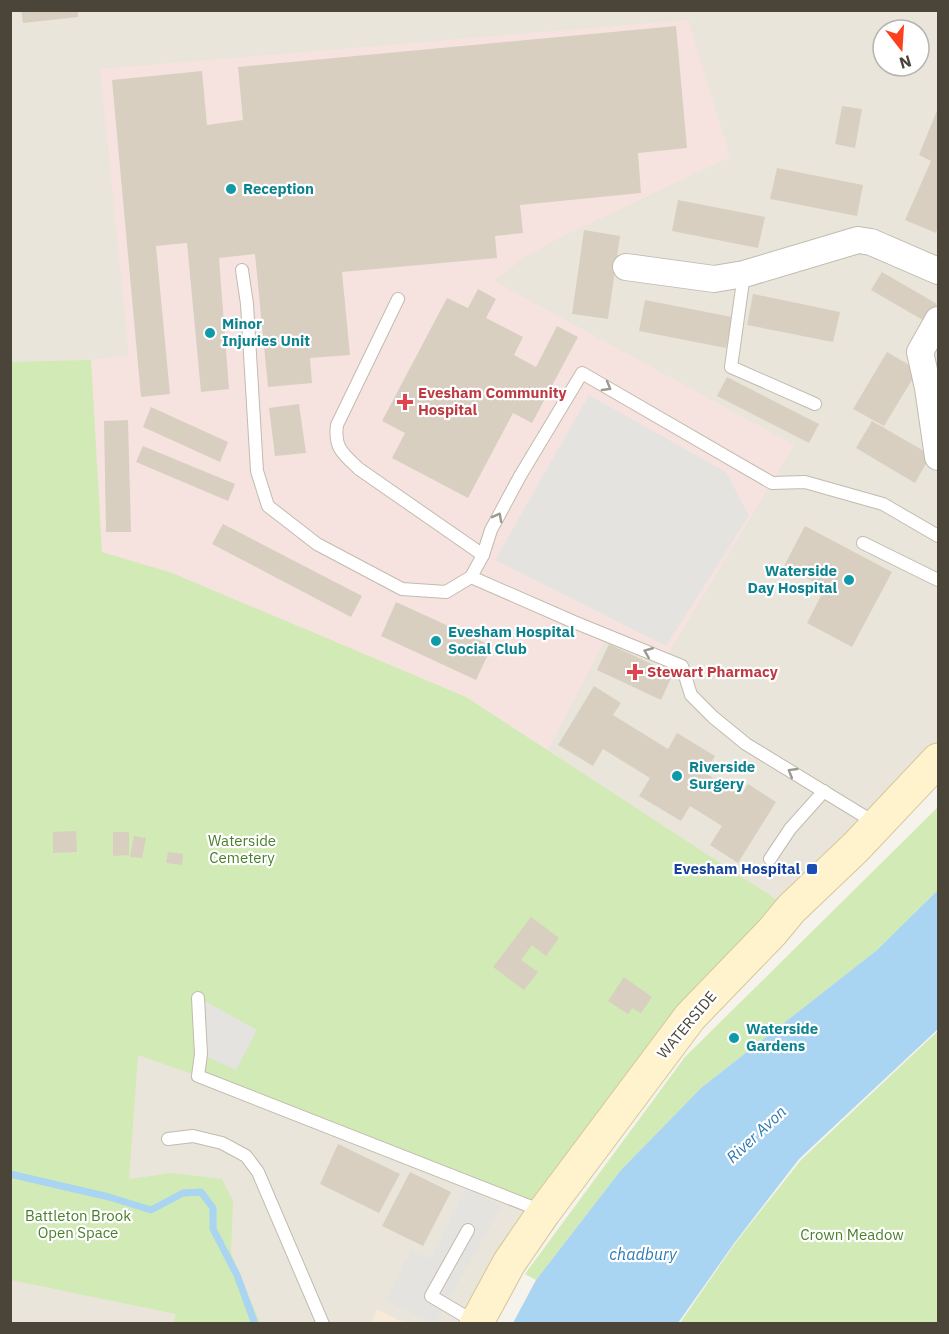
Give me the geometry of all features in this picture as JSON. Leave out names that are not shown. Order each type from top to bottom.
[{"type":"main road","name":"WATERSIDE","points":[[476,1323],[509,1263],[544,1212],[690,1017],[772,932],[791,909],[878,824],[939,760]]},
{"type":"street","points":[[626,267],[714,279],[744,274],[858,240],[871,242],[939,271]]},
{"type":"street","points":[[939,320],[920,352],[939,457]]},
{"type":"lane","points":[[242,270],[247,304],[257,471],[268,506],[317,544],[402,589],[446,592],[471,577],[483,555],[491,530],[520,476],[582,373],[772,483],[805,482],[883,504],[939,536]]},
{"type":"lane","points":[[744,274],[731,367],[815,404]]},
{"type":"lane","points":[[398,299],[337,425],[335,438],[341,452],[358,470],[483,555]]},
{"type":"lane","points":[[863,543],[939,580]]},
{"type":"lane","points":[[471,577],[682,666],[691,695],[746,744],[878,824]]},
{"type":"lane","points":[[770,859],[790,829],[824,791]]},
{"type":"lane","points":[[198,998],[201,1054],[198,1076],[544,1212]]},
{"type":"lane","points":[[168,1139],[193,1136],[222,1143],[246,1156],[258,1172],[323,1323]]},
{"type":"lane","points":[[468,1230],[431,1296],[476,1323]]},
{"type":"shaded area","points":[[10,11],[938,11],[938,760],[791,909],[476,1323],[11,1323]]},
{"type":"shaded area","name":"Evesham Community Hospital","points":[[688,20],[730,157],[559,238],[523,258],[494,281],[794,445],[663,662],[606,638],[548,750],[466,697],[172,573],[102,552],[91,360],[129,355],[100,69]]},
{"type":"shaded area","points":[[589,395],[726,472],[749,516],[666,646],[495,560]]},
{"type":"shaded area","points":[[192,994],[257,1030],[236,1070],[195,1051]]},
{"type":"shaded area","points":[[466,1187],[501,1207],[435,1323],[432,1323],[386,1300],[411,1251],[431,1258]]},
{"type":"shaded area","points":[[377,1309],[405,1323],[371,1323]]},
{"type":"green space","name":"Waterside Cemetery","points":[[91,360],[102,552],[172,573],[466,697],[791,909],[544,1212],[198,1076],[138,1055],[129,1179],[172,1173],[222,1179],[233,1201],[231,1253],[260,1323],[173,1323],[176,1314],[11,1280],[10,362]]},
{"type":"green space","name":"Waterside Gardens","points":[[938,807],[938,890],[877,950],[701,1088],[621,1170],[536,1280],[525,1274],[685,1057]]},
{"type":"green space","name":"Crown Meadow","points":[[938,1031],[938,1323],[680,1323],[736,1242],[801,1160]]},
{"type":"water","name":"chadbury","points":[[938,890],[938,1029],[799,1159],[735,1242],[678,1323],[513,1323],[536,1280],[621,1170],[701,1088],[877,950]]},
{"type":"building","points":[[21,10],[78,10],[78,17],[23,23]]},
{"type":"building","points":[[676,26],[687,148],[638,153],[641,193],[520,205],[523,233],[495,236],[497,258],[342,272],[350,355],[310,358],[312,383],[268,387],[255,254],[219,258],[229,389],[201,392],[187,243],[156,246],[170,394],[141,397],[112,80],[202,71],[207,125],[243,120],[238,67]]},
{"type":"building","points":[[842,106],[862,109],[855,148],[835,144]]},
{"type":"building","points":[[938,108],[938,226],[936,233],[905,220],[931,161],[919,155]]},
{"type":"building","points":[[777,168],[863,185],[857,216],[770,199]]},
{"type":"building","points":[[678,200],[765,217],[758,248],[672,231]]},
{"type":"building","points":[[584,230],[620,236],[608,319],[572,314]]},
{"type":"building","points":[[882,272],[937,304],[926,322],[871,290]]},
{"type":"building","points":[[478,289],[496,299],[486,318],[523,337],[514,355],[536,367],[557,326],[578,337],[532,423],[513,413],[468,498],[392,458],[405,433],[382,421],[447,298],[468,308]]},
{"type":"building","points":[[753,294],[840,312],[833,342],[747,325]]},
{"type":"building","points":[[645,300],[732,317],[726,348],[639,331]]},
{"type":"building","points":[[887,352],[918,370],[884,426],[853,409]]},
{"type":"building","points":[[727,377],[819,424],[809,443],[717,396]]},
{"type":"building","points":[[299,404],[306,453],[275,456],[269,408]]},
{"type":"building","points":[[151,407],[228,442],[220,462],[143,427]]},
{"type":"building","points":[[128,420],[131,532],[106,532],[104,421]]},
{"type":"building","points":[[872,421],[931,455],[915,483],[856,448]]},
{"type":"building","points":[[143,446],[235,484],[228,501],[136,462]]},
{"type":"building","points":[[223,524],[362,596],[351,617],[212,544]]},
{"type":"building","name":"Waterside Day Hospital","points":[[805,526],[892,572],[852,647],[807,623],[825,588],[784,566]]},
{"type":"building","name":"Evesham Hospital Social Club","points":[[396,602],[492,646],[476,680],[381,636]]},
{"type":"building","name":"Stewart Pharmacy","points":[[609,644],[673,674],[661,700],[597,670]]},
{"type":"building","name":"Riverside Surgery","points":[[594,686],[621,703],[613,715],[668,749],[677,733],[715,756],[705,773],[741,795],[748,784],[776,802],[738,863],[710,845],[722,826],[690,806],[681,821],[639,796],[650,778],[603,749],[593,766],[558,745]]},
{"type":"building","points":[[76,831],[77,852],[53,853],[53,832]]},
{"type":"building","points":[[113,832],[129,832],[129,855],[113,856]]},
{"type":"building","points":[[134,836],[146,838],[142,858],[130,857]]},
{"type":"building","points":[[168,852],[183,854],[182,865],[166,863]]},
{"type":"building","points":[[531,917],[559,938],[546,956],[532,945],[521,960],[538,972],[524,990],[493,967]]},
{"type":"building","points":[[624,977],[652,997],[641,1013],[632,1008],[628,1014],[608,1001]]},
{"type":"building","points":[[338,1144],[400,1174],[379,1213],[320,1184]]},
{"type":"building","points":[[410,1172],[451,1192],[423,1246],[382,1226]]},
{"type":"waterway","points":[[10,1174],[109,1197],[151,1210],[183,1193],[201,1192],[213,1208],[213,1229],[237,1275],[255,1324]]},
{"type":"place","name":"Reception","points":[[231,189]]},
{"type":"place","name":"Minor Injuries Unit","points":[[210,333]]},
{"type":"place","name":"Evesham Community Hospital","points":[[405,402]]},
{"type":"place","name":"Waterside Day Hospital","points":[[849,580]]},
{"type":"place","name":"Evesham Hospital Social Club","points":[[436,641]]},
{"type":"place","name":"Stewart Pharmacy","points":[[635,672]]},
{"type":"place","name":"Riverside Surgery","points":[[677,776]]},
{"type":"place","name":"Evesham Hospital","points":[[812,869]]},
{"type":"place","name":"Waterside Gardens","points":[[734,1038]]},
{"type":"water label","name":"River Avon","points":[[756,1134]]},
{"type":"park label","name":"Battleton Brook Open Space","points":[[78,1224]]}]
